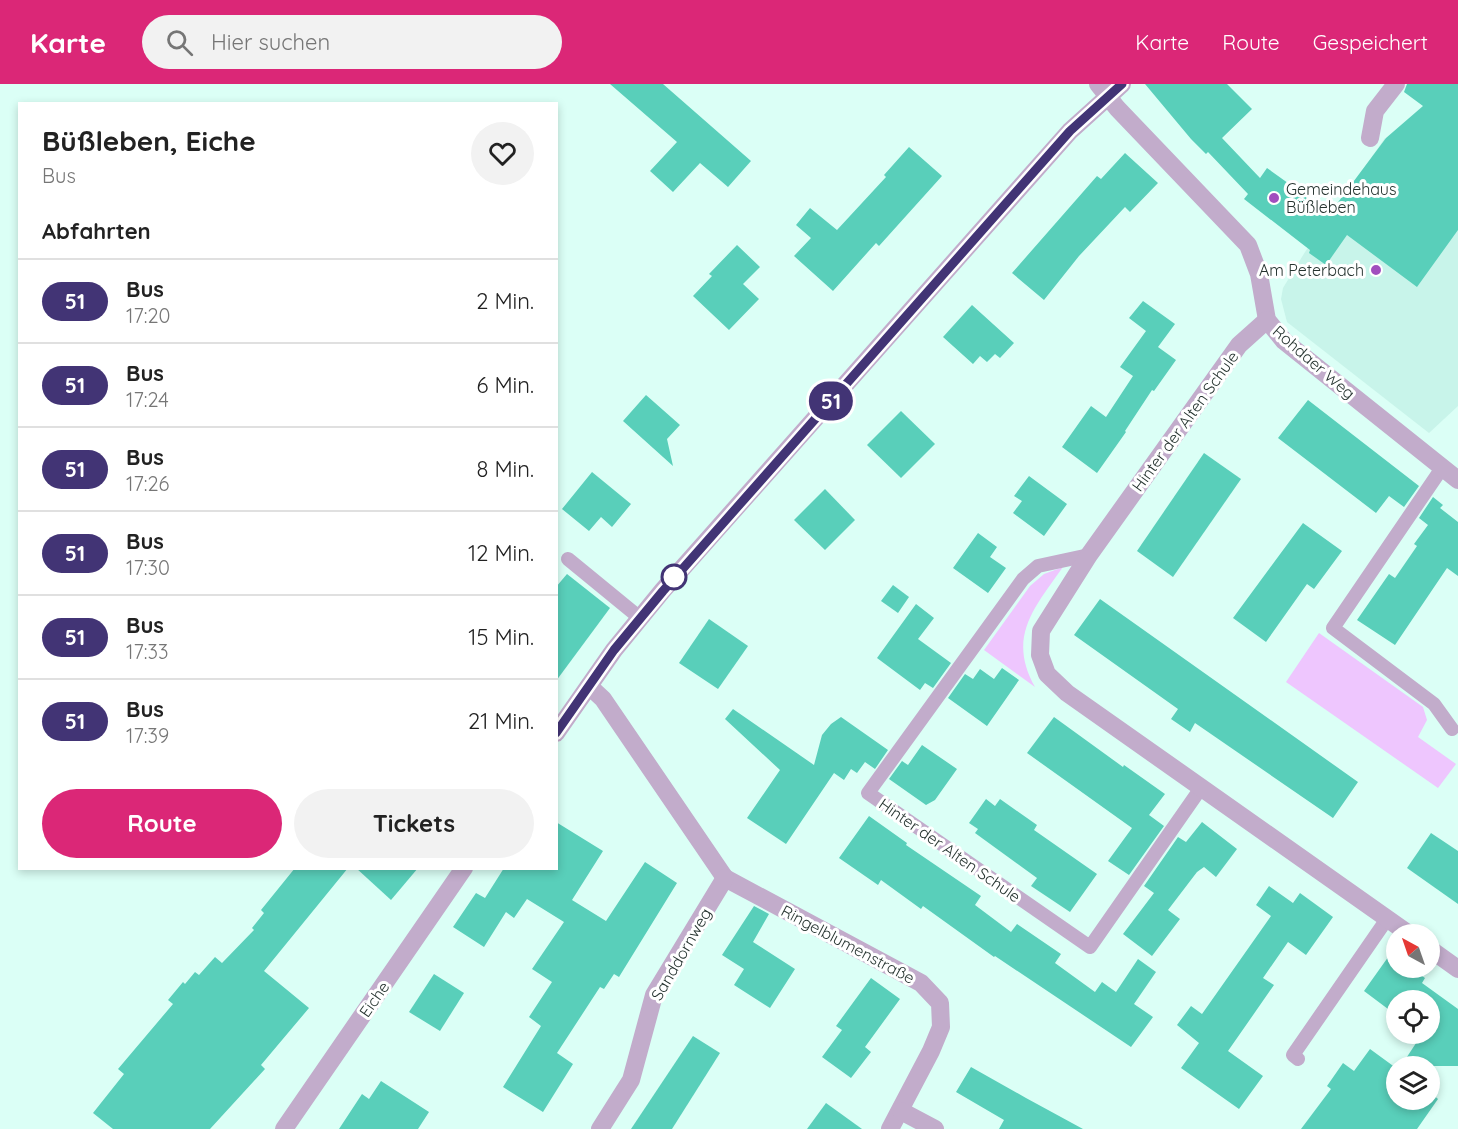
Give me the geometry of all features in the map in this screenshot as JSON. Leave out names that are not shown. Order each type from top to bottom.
[{"type":"street","points":[[558,730],[640,618],[1070,131],[1103,90],[1122,84]]},
{"type":"street","points":[[1370,138],[1375,111],[1396,84]]},
{"type":"street","name":"Rohdaer Weg","points":[[1103,90],[1248,245],[1259,274],[1266,320],[1284,341],[1458,480]]},
{"type":"street","name":"Hinter der Alten Schule","points":[[1266,320],[1239,345],[1089,555],[1041,631],[1040,655],[1047,674],[1067,693],[1394,924]]},
{"type":"street","points":[[589,686],[603,699],[725,878]]},
{"type":"street","name":"Eiche","points":[[285,1129],[463,870]]},
{"type":"street","name":"Ringelblumenstraße","points":[[725,878],[921,983],[940,1003],[940,1028],[932,1051],[891,1129]]},
{"type":"street","name":"Sanddornweg","points":[[600,1129],[631,1080],[654,996],[725,878]]},
{"type":"street","points":[[1440,956],[1458,969]]},
{"type":"street","points":[[901,1111],[935,1129]]},
{"type":"lane","points":[[1442,468],[1333,628],[1434,705],[1452,729]]},
{"type":"lane","name":"Hinter der Alten Schule","points":[[1089,555],[1038,566],[1023,579],[868,793],[1090,947],[1202,788]]},
{"type":"lane","points":[[568,559],[640,618]]},
{"type":"lane","points":[[1298,1059],[1293,1055],[1387,919]]},
{"type":"shaded area","name":"Am Peterbach","points":[[1385,138],[1458,230],[1458,406],[1429,433],[1287,322],[1281,299],[1283,288],[1305,252]]},
{"type":"shaded area","points":[[1063,567],[1034,610],[1024,638],[1023,653],[1035,687],[984,650],[1030,586],[1044,574]]},
{"type":"shaded area","points":[[1319,633],[1423,707],[1427,720],[1418,737],[1456,764],[1438,788],[1286,682]]},
{"type":"building","points":[[610,84],[663,84],[751,161],[728,187],[700,163],[673,192],[650,171],[677,142]]},
{"type":"building","points":[[1145,84],[1227,84],[1252,109],[1222,138],[1260,178],[1267,168],[1330,213],[1386,138],[1423,106],[1404,92],[1407,84],[1458,84],[1458,230],[1417,287],[1347,235],[1326,265],[1244,199],[1248,194],[1208,152],[1206,154],[1191,139]]},
{"type":"building","points":[[909,147],[942,176],[879,246],[876,243],[833,291],[794,256],[811,238],[796,225],[810,208],[837,230],[886,177],[884,175]]},
{"type":"building","points":[[1125,153],[1158,183],[1130,212],[1125,207],[1079,256],[1044,300],[1012,273],[1097,176],[1101,179]]},
{"type":"building","points":[[737,245],[760,267],[743,284],[759,299],[729,330],[693,296],[712,276],[709,274]]},
{"type":"building","points":[[1143,301],[1175,324],[1158,347],[1176,360],[1154,391],[1152,390],[1097,473],[1062,447],[1091,406],[1106,417],[1133,376],[1120,367],[1146,331],[1129,318]]},
{"type":"building","points":[[972,305],[1014,343],[1000,358],[995,354],[987,362],[980,356],[973,364],[943,337]]},
{"type":"building","points":[[646,395],[680,425],[667,439],[673,466],[623,421]]},
{"type":"building","points":[[1308,400],[1419,486],[1404,507],[1389,496],[1376,513],[1278,438]]},
{"type":"building","points":[[901,411],[935,444],[901,478],[867,445]]},
{"type":"building","points":[[1204,453],[1241,479],[1173,577],[1137,551]]},
{"type":"building","points":[[592,472],[631,504],[612,527],[601,517],[589,531],[562,509]]},
{"type":"building","points":[[1029,476],[1067,504],[1044,536],[1013,513],[1022,501],[1014,496]]},
{"type":"building","points":[[825,489],[855,520],[825,550],[794,520]]},
{"type":"building","points":[[1433,497],[1443,505],[1440,508],[1458,522],[1458,576],[1447,568],[1395,645],[1357,620],[1389,574],[1395,578],[1417,546],[1414,544],[1428,525],[1419,518]]},
{"type":"building","points":[[1303,523],[1342,551],[1314,589],[1307,584],[1266,642],[1233,618]]},
{"type":"building","points":[[978,533],[997,547],[990,557],[1006,568],[988,593],[953,568]]},
{"type":"building","points":[[567,574],[610,608],[558,678],[558,585]]},
{"type":"building","points":[[893,585],[909,597],[898,613],[881,601]]},
{"type":"building","points":[[1100,599],[1358,782],[1333,818],[1195,723],[1190,732],[1171,719],[1178,709],[1074,635]]},
{"type":"building","points":[[916,604],[934,618],[918,639],[951,663],[933,688],[925,683],[920,690],[877,658]]},
{"type":"building","points":[[709,619],[748,646],[718,689],[679,663]]},
{"type":"building","points":[[1002,668],[1019,680],[987,726],[948,698],[965,674],[973,679],[980,669],[994,679]]},
{"type":"building","points":[[733,709],[814,765],[822,735],[841,717],[888,750],[875,769],[865,762],[857,773],[851,769],[844,780],[834,773],[786,844],[747,818],[780,770],[725,719]]},
{"type":"building","points":[[1054,717],[1165,794],[1149,815],[1164,826],[1129,875],[1108,861],[1132,828],[1027,753]]},
{"type":"building","points":[[922,745],[957,769],[935,800],[926,805],[889,779],[902,761],[908,765]]},
{"type":"building","points":[[986,799],[995,806],[1000,799],[1037,825],[1034,830],[1097,874],[1070,912],[1031,886],[1037,878],[975,833],[978,829],[969,823]]},
{"type":"building","points":[[869,816],[907,843],[906,845],[981,896],[975,905],[1011,932],[1017,924],[1061,954],[1055,963],[1095,992],[1102,982],[1116,992],[1138,959],[1156,972],[1134,1004],[1153,1017],[1131,1047],[994,957],[923,906],[921,909],[881,880],[878,885],[839,858]]},
{"type":"building","points":[[1202,822],[1237,849],[1216,877],[1204,867],[1197,872],[1168,910],[1180,919],[1152,956],[1123,934],[1154,893],[1144,886],[1178,837],[1186,842]]},
{"type":"building","points":[[558,823],[603,851],[572,900],[606,921],[645,862],[677,883],[619,977],[614,974],[604,989],[600,987],[557,1053],[573,1064],[543,1112],[503,1087],[541,1026],[529,1017],[552,982],[532,969],[564,922],[527,899],[514,918],[506,912],[484,947],[453,927],[476,893],[485,898],[503,870],[558,870]]},
{"type":"building","points":[[1431,833],[1458,851],[1458,904],[1407,868]]},
{"type":"building","points":[[293,870],[346,870],[264,971],[309,1008],[261,1065],[265,1069],[210,1129],[113,1129],[93,1113],[124,1074],[118,1069],[173,1004],[168,1000],[183,982],[185,984],[195,972],[199,975],[215,957],[222,963],[254,930],[252,928],[264,913],[261,910]]},
{"type":"building","points":[[358,870],[416,870],[391,900]]},
{"type":"building","points":[[1269,886],[1293,903],[1300,893],[1333,917],[1306,955],[1288,942],[1263,978],[1274,985],[1228,1051],[1263,1076],[1239,1109],[1181,1068],[1199,1043],[1177,1025],[1191,1006],[1202,1014],[1271,916],[1256,905]]},
{"type":"building","points":[[754,906],[769,914],[753,942],[795,969],[770,1008],[734,985],[744,969],[722,955]]},
{"type":"building","points":[[1386,960],[1386,978],[1425,978],[1422,983],[1432,990],[1386,990],[1386,1008],[1364,991]]},
{"type":"building","points":[[434,974],[464,993],[440,1031],[409,1012]]},
{"type":"building","points":[[871,978],[900,999],[865,1047],[871,1052],[851,1078],[822,1057],[842,1030],[836,1026]]},
{"type":"building","points":[[1440,996],[1458,1009],[1458,1066],[1440,1066],[1440,1056],[1408,1056],[1415,1044],[1440,1044]]},
{"type":"building","points":[[693,1036],[720,1053],[672,1129],[631,1129]]},
{"type":"building","points":[[1370,1049],[1386,1061],[1386,1110],[1430,1110],[1417,1129],[1301,1129],[1331,1089],[1327,1086],[1343,1063],[1354,1071]]},
{"type":"building","points":[[971,1067],[1083,1129],[999,1129],[1004,1120],[956,1092]]},
{"type":"building","points":[[381,1081],[429,1112],[418,1129],[339,1129],[362,1094],[369,1099]]},
{"type":"building","points":[[826,1103],[862,1129],[807,1129]]},
{"type":"bus line","name":"51","points":[[558,730],[614,650],[663,591],[1070,131],[1122,84]]},
{"type":"place","name":"Gemeindehaus Büßleben","points":[[1274,198]]},
{"type":"place","name":"Am Peterbach","points":[[1376,270]]}]
